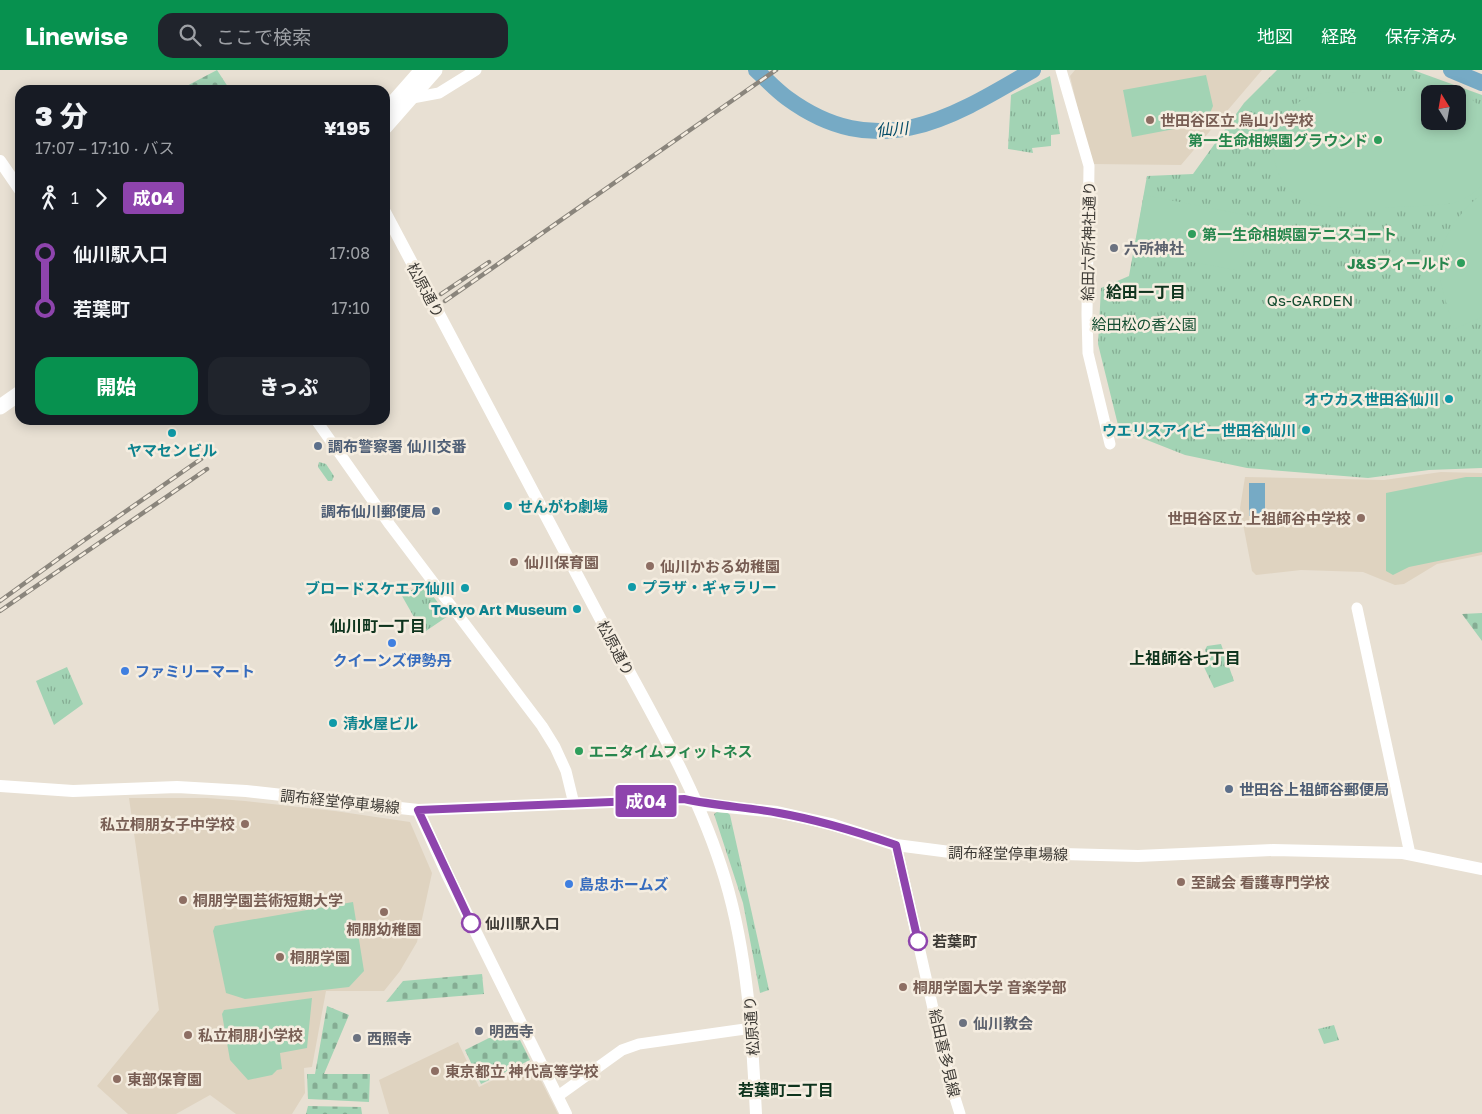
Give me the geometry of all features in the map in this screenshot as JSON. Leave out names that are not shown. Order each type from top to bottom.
[{"type":"highway","points":[[390,107],[422,70]]},
{"type":"highway","points":[[390,122],[436,70]]},
{"type":"highway","points":[[0,395],[15,384]]},
{"type":"highway","points":[[0,407],[15,396]]},
{"type":"main road","points":[[0,161],[15,183]]},
{"type":"main road","name":"松原通り","points":[[390,222],[654,718],[694,801],[702,813],[736,918],[750,997],[756,1114]]},
{"type":"main road","name":"調布経堂停車場線","points":[[0,786],[73,791],[177,787],[246,790],[418,810],[684,799],[810,819],[896,845],[993,856],[1024,852],[1157,856],[1273,850],[1410,854],[1482,869]]},
{"type":"main road","points":[[418,810],[446,874],[566,1114]]},
{"type":"street","points":[[436,70],[440,80],[448,88]]},
{"type":"street","points":[[396,100],[429,96],[448,88],[476,70]]},
{"type":"street","name":"給田六所神社通り","points":[[1061,70],[1089,166],[1086,314],[1088,353],[1110,444]]},
{"type":"street","points":[[320,425],[390,525],[542,726],[555,747],[566,771],[574,804]]},
{"type":"street","points":[[1357,608],[1410,854]]},
{"type":"street","name":"給田喜多見線","points":[[896,845],[949,1079],[960,1114]]},
{"type":"street","points":[[558,1096],[622,1050],[640,1044],[752,1028]]},
{"type":"shaded area","name":"世田谷区立 烏山小学校","points":[[1075,70],[1262,70],[1181,165],[1091,164],[1070,76]]},
{"type":"shaded area","name":"世田谷区立 上祖師谷中学校","points":[[1441,472],[1482,473],[1482,555],[1437,564],[1404,584],[1395,585],[1363,572],[1301,570],[1256,575],[1252,571],[1240,508],[1245,477],[1384,480]]},
{"type":"shaded area","name":"桐朋学園","points":[[129,798],[207,798],[245,801],[410,822],[432,873],[417,942],[400,971],[384,991],[326,991],[312,1067],[304,1068],[305,1093],[292,1114],[236,1114],[210,1095],[176,1114],[128,1114],[97,1086],[159,1010]]},
{"type":"shaded area","name":"東京都立 神代高等学校","points":[[458,1042],[479,1087],[531,1061],[558,1114],[389,1114],[379,1080]]},
{"type":"green space","points":[[217,70],[227,85],[188,85]]},
{"type":"green space","name":"Qs-GARDEN","points":[[1277,70],[1413,70],[1454,85],[1421,85],[1421,130],[1466,130],[1466,89],[1482,95],[1482,468],[1429,470],[1368,478],[1247,468],[1185,455],[1119,429],[1098,344],[1101,288],[1129,276],[1147,176],[1193,174],[1244,103]]},
{"type":"green space","points":[[1206,75],[1213,106],[1206,123],[1132,137],[1123,90]]},
{"type":"green space","points":[[1050,76],[1060,134],[1051,135],[1051,146],[1032,148],[1033,153],[1008,149],[1011,95]]},
{"type":"green space","name":"第一生命相娯園グラウンド","points":[[1421,91],[1421,130],[1466,130],[1466,97],[1470,98],[1482,108],[1482,185],[1465,198],[1453,203],[1427,206],[1326,207],[1311,203],[1296,195],[1285,185],[1274,159],[1277,131],[1283,118],[1292,107],[1304,99],[1322,93]]},
{"type":"green space","name":"J&Sフィールド","points":[[1482,194],[1482,317],[1454,329],[1439,273],[1441,251],[1458,218]]},
{"type":"green space","name":"第一生命相娯園テニスコート","points":[[1144,195],[1251,216],[1240,271],[1134,251]]},
{"type":"green space","points":[[319,462],[326,464],[334,476],[332,481],[328,481],[318,467]]},
{"type":"green space","points":[[1466,477],[1482,477],[1482,552],[1409,567],[1393,575],[1386,571],[1386,493]]},
{"type":"green space","points":[[423,583],[448,616],[423,633],[402,596]]},
{"type":"green space","points":[[1482,613],[1482,641],[1462,614]]},
{"type":"green space","points":[[1221,644],[1234,681],[1214,688],[1204,667],[1210,665],[1205,650],[1207,646]]},
{"type":"green space","points":[[67,667],[83,704],[54,725],[36,681]]},
{"type":"green space","points":[[717,812],[730,815],[769,990],[760,993],[743,903],[714,814]]},
{"type":"green space","points":[[353,902],[364,971],[349,987],[245,999],[226,993],[213,931],[215,926]]},
{"type":"green space","points":[[482,974],[484,994],[386,1002],[403,981]]},
{"type":"green space","points":[[312,998],[307,1048],[280,1053],[282,1069],[277,1070],[272,1075],[248,1080],[230,1060],[222,1014],[224,1010]]},
{"type":"green space","points":[[327,1006],[349,1015],[324,1074],[370,1074],[369,1102],[308,1099],[307,1074],[315,1074]]},
{"type":"green space","points":[[1334,1025],[1339,1040],[1324,1044],[1318,1029]]},
{"type":"green space","points":[[513,1026],[530,1060],[481,1084],[465,1050]]},
{"type":"green space","points":[[308,1106],[361,1107],[362,1114],[306,1114]]},
{"type":"water","points":[[1249,483],[1265,483],[1265,516],[1249,516]]},
{"type":"waterway","name":"仙川","points":[[756,70],[787,98],[820,118],[852,128],[883,131],[913,127],[942,118],[972,104],[1033,70]]},
{"type":"waterway","name":"仙川","points":[[1451,70],[1482,83]]},
{"type":"railway","points":[[445,301],[776,70]]},
{"type":"railway","points":[[441,294],[489,262]]},
{"type":"railway","points":[[0,601],[201,459]]},
{"type":"railway","points":[[0,611],[207,469]]},
{"type":"bus line","name":"成04","points":[[471,923],[446,874],[418,810],[684,799],[707,805],[777,812],[810,819],[896,845],[918,941]]},
{"type":"place","name":"世田谷区立 烏山小学校","points":[[1150,120]]},
{"type":"place","name":"第一生命相娯園グラウンド","points":[[1378,140]]},
{"type":"place","name":"第一生命相娯園テニスコート","points":[[1192,234]]},
{"type":"place","name":"六所神社","points":[[1114,248]]},
{"type":"place","name":"J&Sフィールド","points":[[1461,263]]},
{"type":"place","name":"オウカス世田谷仙川","points":[[1449,399]]},
{"type":"place","name":"ウエリスアイビー世田谷仙川","points":[[1306,430]]},
{"type":"place","name":"ヤマセンビル","points":[[172,433]]},
{"type":"place","name":"調布警察署 仙川交番","points":[[318,446]]},
{"type":"place","name":"せんがわ劇場","points":[[508,506]]},
{"type":"place","name":"調布仙川郵便局","points":[[436,511]]},
{"type":"place","name":"世田谷区立 上祖師谷中学校","points":[[1361,518]]},
{"type":"place","name":"仙川保育園","points":[[514,562]]},
{"type":"place","name":"仙川かおる幼稚園","points":[[650,566]]},
{"type":"place","name":"プラザ・ギャラリー","points":[[632,587]]},
{"type":"place","name":"ブロードスケエア仙川","points":[[465,588]]},
{"type":"place","name":"Tokyo Art Museum","points":[[577,609]]},
{"type":"place","name":"クイーンズ伊勢丹","points":[[392,643]]},
{"type":"place","name":"ファミリーマート","points":[[125,671]]},
{"type":"place","name":"清水屋ビル","points":[[333,723]]},
{"type":"place","name":"エニタイムフィットネス","points":[[579,751]]},
{"type":"place","name":"世田谷上祖師谷郵便局","points":[[1229,789]]},
{"type":"place","name":"私立桐朋女子中学校","points":[[245,824]]},
{"type":"place","name":"至誠会 看護専門学校","points":[[1181,882]]},
{"type":"place","name":"島忠ホームズ","points":[[569,884]]},
{"type":"place","name":"桐朋学園芸術短期大学","points":[[183,900]]},
{"type":"place","name":"桐朋幼稚園","points":[[384,912]]},
{"type":"place","name":"仙川駅入口","points":[[471,923]]},
{"type":"place","name":"若葉町","points":[[918,941]]},
{"type":"place","name":"桐朋学園","points":[[280,957]]},
{"type":"place","name":"桐朋学園大学 音楽学部","points":[[903,987]]},
{"type":"place","name":"仙川教会","points":[[963,1023]]},
{"type":"place","name":"明西寺","points":[[479,1031]]},
{"type":"place","name":"私立桐朋小学校","points":[[188,1035]]},
{"type":"place","name":"西照寺","points":[[357,1038]]},
{"type":"place","name":"東京都立 神代高等学校","points":[[435,1071]]},
{"type":"place","name":"東部保育園","points":[[117,1079]]},
{"type":"district","name":"給田一丁目","points":[[1146,292]]},
{"type":"district","name":"仙川町一丁目","points":[[378,626]]},
{"type":"district","name":"上祖師谷七丁目","points":[[1185,658]]},
{"type":"district","name":"若葉町二丁目","points":[[786,1090]]},
{"type":"park label","name":"給田松の香公園","points":[[1144,324]]}]
